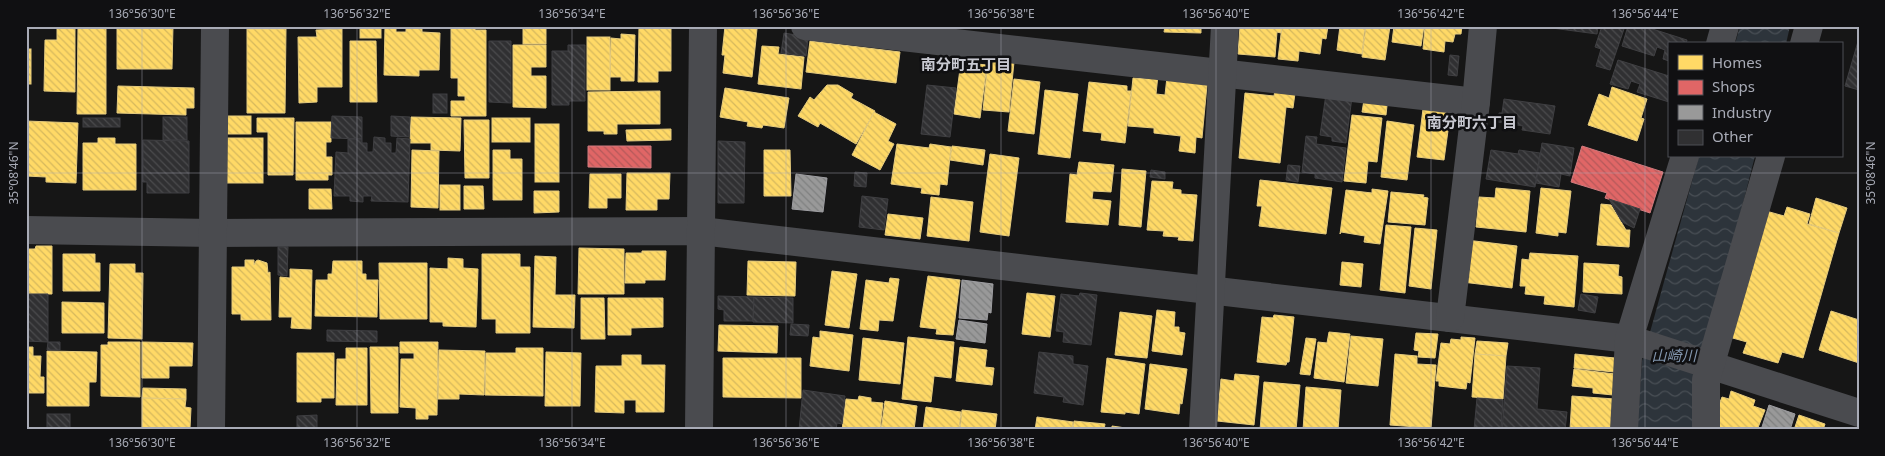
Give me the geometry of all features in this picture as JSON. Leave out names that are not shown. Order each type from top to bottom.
[{"type":"street","points":[[211,430],[215,26]]},
{"type":"street","points":[[699,430],[703,26]]},
{"type":"street","points":[[805,26],[1476,102]]},
{"type":"street","points":[[1203,430],[1225,26]]},
{"type":"street","points":[[1450,318],[1476,102],[1483,26]]},
{"type":"street","points":[[1721,42],[1725,26]]},
{"type":"street","points":[[1805,42],[1809,26]]},
{"type":"street","points":[[1624,430],[1636,341],[1684,158]]},
{"type":"street","points":[[1706,430],[1706,380],[1708,364],[1770,158]]},
{"type":"street","points":[[26,230],[213,233],[701,231],[1636,341],[1859,413]]},
{"type":"water","points":[[1740,26],[1790,26],[1786,42],[1736,42]]},
{"type":"water","name":"山崎川","points":[[1698,158],[1754,158],[1699,376],[1697,430],[1637,430],[1642,361]]},
{"type":"building: Homes","points":[[57,26],[75,26],[75,92],[44,91],[45,40],[57,40]]},
{"type":"building: Homes","points":[[78,26],[106,26],[106,114],[77,114]]},
{"type":"building: Homes","points":[[117,26],[173,26],[172,69],[117,69]]},
{"type":"building: Homes","points":[[360,26],[381,26],[381,38],[360,38]]},
{"type":"building: Homes","points":[[385,26],[396,26],[396,32],[406,32],[406,28],[422,28],[422,32],[440,33],[439,70],[419,70],[419,76],[384,75]]},
{"type":"building: Homes","points":[[451,26],[475,26],[475,30],[486,30],[486,116],[451,116],[451,101],[465,101],[465,96],[458,96],[458,78],[451,78]]},
{"type":"building: Homes","points":[[523,26],[546,26],[546,44],[523,44]]},
{"type":"building: Homes","points":[[639,26],[671,26],[671,71],[658,71],[658,82],[638,82]]},
{"type":"building: Homes","points":[[725,26],[757,29],[752,77],[723,73],[725,55],[722,55]]},
{"type":"building: Homes","points":[[1165,26],[1201,26],[1201,33],[1164,32]]},
{"type":"building: Homes","points":[[1240,26],[1282,26],[1281,33],[1277,32],[1275,57],[1238,54]]},
{"type":"building: Homes","points":[[1282,26],[1328,26],[1326,39],[1322,38],[1320,54],[1299,51],[1298,61],[1278,59]]},
{"type":"building: Homes","points":[[1340,26],[1365,26],[1362,54],[1337,50]]},
{"type":"building: Homes","points":[[1366,26],[1390,26],[1385,60],[1362,57]]},
{"type":"building: Homes","points":[[1394,26],[1424,26],[1421,46],[1392,42]]},
{"type":"building: Homes","points":[[1425,26],[1462,26],[1461,34],[1455,34],[1453,42],[1445,41],[1444,52],[1423,49]]},
{"type":"building: Homes","points":[[247,29],[286,29],[285,113],[247,113]]},
{"type":"building: Homes","points":[[342,29],[342,87],[317,87],[317,102],[299,103],[298,37],[317,37],[316,30]]},
{"type":"building: Homes","points":[[621,34],[635,35],[634,81],[621,81],[621,77],[610,77],[611,38],[621,39]]},
{"type":"building: Homes","points":[[587,37],[610,37],[610,90],[587,90]]},
{"type":"building: Homes","points":[[350,41],[376,41],[377,102],[350,102]]},
{"type":"building: Homes","points":[[810,41],[900,52],[896,83],[806,72]]},
{"type":"building: Homes","points":[[513,45],[546,45],[546,67],[531,67],[531,76],[546,76],[546,108],[513,107]]},
{"type":"building: Homes","points":[[762,46],[779,47],[778,54],[804,57],[801,89],[758,84]]},
{"type":"building: Homes","points":[[26,49],[31,49],[31,84],[26,84]]},
{"type":"building: Homes","points":[[966,58],[978,60],[977,64],[987,65],[980,118],[954,114],[960,69],[964,69]]},
{"type":"building: Homes","points":[[988,60],[1014,62],[1009,112],[983,110]]},
{"type":"building: Homes","points":[[1148,74],[1158,75],[1156,94],[1165,95],[1167,77],[1207,85],[1202,138],[1196,137],[1195,153],[1179,151],[1181,136],[1154,133],[1154,128],[1128,126],[1133,78],[1148,79]]},
{"type":"building: Homes","points":[[1014,79],[1040,82],[1034,134],[1008,131]]},
{"type":"building: Homes","points":[[1089,82],[1127,86],[1127,91],[1131,91],[1125,143],[1101,140],[1102,133],[1083,131]]},
{"type":"building: Homes","points":[[1276,84],[1296,86],[1293,108],[1286,107],[1280,163],[1239,158],[1245,93],[1274,96]]},
{"type":"building: Homes","points":[[827,85],[838,85],[853,94],[851,98],[875,111],[856,144],[820,123],[818,127],[798,116],[810,97],[814,100]]},
{"type":"building: Homes","points":[[118,86],[194,88],[194,108],[186,108],[186,115],[117,113]]},
{"type":"building: Homes","points":[[1612,87],[1647,99],[1641,118],[1644,119],[1637,141],[1588,125],[1599,94],[1609,98]]},
{"type":"building: Homes","points":[[725,88],[789,98],[784,128],[763,125],[762,128],[747,126],[748,122],[720,117]]},
{"type":"building: Homes","points":[[1045,90],[1078,94],[1070,158],[1038,154]]},
{"type":"building: Homes","points":[[660,91],[660,124],[617,124],[617,134],[604,134],[604,131],[588,131],[588,92]]},
{"type":"building: Homes","points":[[1365,94],[1388,96],[1386,115],[1362,112]]},
{"type":"building: Homes","points":[[1424,101],[1447,103],[1446,115],[1450,116],[1444,160],[1417,157]]},
{"type":"building: Homes","points":[[874,112],[896,124],[888,141],[894,144],[880,170],[852,155]]},
{"type":"building: Homes","points":[[1352,115],[1382,118],[1377,162],[1368,161],[1366,183],[1344,181]]},
{"type":"building: Homes","points":[[224,116],[251,116],[251,134],[224,134]]},
{"type":"building: Homes","points":[[411,117],[461,118],[460,151],[431,150],[431,143],[410,143]]},
{"type":"building: Homes","points":[[257,118],[294,118],[293,175],[268,175],[268,132],[257,132]]},
{"type":"building: Homes","points":[[492,118],[530,118],[530,142],[492,142]]},
{"type":"building: Homes","points":[[464,120],[489,120],[489,178],[465,178]]},
{"type":"building: Homes","points":[[26,121],[78,123],[76,183],[46,182],[46,177],[26,176]]},
{"type":"building: Homes","points":[[1387,121],[1414,125],[1407,180],[1381,177]]},
{"type":"building: Homes","points":[[296,122],[331,122],[331,142],[326,142],[326,157],[332,157],[332,175],[328,175],[328,180],[296,180]]},
{"type":"building: Homes","points":[[535,124],[559,124],[559,182],[535,182]]},
{"type":"building: Homes","points":[[671,129],[671,140],[627,141],[626,130]]},
{"type":"building: Homes","points":[[98,138],[115,138],[115,144],[136,144],[136,190],[83,190],[83,143],[98,143]]},
{"type":"building: Homes","points":[[223,138],[263,138],[263,183],[223,183]]},
{"type":"building: Homes","points":[[897,144],[929,148],[930,144],[951,147],[947,185],[940,184],[939,195],[921,193],[922,188],[891,184]]},
{"type":"building: Homes","points":[[952,146],[985,150],[983,165],[950,160]]},
{"type":"building: Homes","points":[[412,150],[439,151],[438,208],[411,207]]},
{"type":"building: Homes","points":[[493,150],[510,150],[510,159],[522,159],[522,200],[493,200]]},
{"type":"building: Homes","points":[[764,150],[790,150],[791,196],[764,196]]},
{"type":"building: Homes","points":[[990,154],[1019,158],[1009,236],[980,232]]},
{"type":"building: Homes","points":[[1079,162],[1114,165],[1111,192],[1093,191],[1092,199],[1111,201],[1108,225],[1066,222],[1070,174],[1077,175]]},
{"type":"building: Homes","points":[[1122,169],[1146,171],[1141,227],[1119,225]]},
{"type":"building: Homes","points":[[627,173],[670,173],[669,199],[657,199],[657,210],[626,210]]},
{"type":"building: Homes","points":[[590,174],[621,174],[621,198],[607,198],[607,208],[589,208]]},
{"type":"building: Homes","points":[[1260,180],[1332,188],[1326,234],[1259,226],[1262,206],[1257,206]]},
{"type":"building: Homes","points":[[1152,181],[1173,182],[1172,189],[1181,190],[1181,194],[1197,195],[1193,241],[1178,240],[1179,237],[1163,236],[1164,231],[1147,230]]},
{"type":"building: Homes","points":[[440,185],[460,185],[460,210],[440,210]]},
{"type":"building: Homes","points":[[464,186],[483,186],[484,209],[464,209]]},
{"type":"building: Homes","points":[[1496,188],[1530,191],[1526,232],[1476,227],[1479,197],[1495,198]]},
{"type":"building: Homes","points":[[1541,188],[1571,191],[1566,233],[1558,232],[1558,236],[1536,233]]},
{"type":"building: Homes","points":[[309,189],[331,189],[332,209],[309,209]]},
{"type":"building: Homes","points":[[1372,189],[1388,191],[1380,244],[1364,242],[1365,236],[1341,232],[1340,234],[1346,190],[1372,193]]},
{"type":"building: Homes","points":[[534,191],[559,191],[559,212],[534,213]]},
{"type":"building: Homes","points":[[1391,192],[1424,195],[1423,197],[1428,198],[1425,225],[1388,222]]},
{"type":"building: Homes","points":[[931,197],[973,202],[969,241],[927,236]]},
{"type":"building: Homes","points":[[1816,198],[1847,208],[1839,233],[1809,224]]},
{"type":"building: Homes","points":[[1601,204],[1611,205],[1626,230],[1630,230],[1629,247],[1597,245]]},
{"type":"building: Homes","points":[[1787,207],[1810,214],[1807,224],[1839,233],[1803,358],[1782,352],[1778,363],[1743,353],[1747,342],[1729,337],[1766,211],[1784,216]]},
{"type":"building: Homes","points":[[888,214],[923,218],[920,239],[885,235]]},
{"type":"building: Homes","points":[[1386,225],[1411,227],[1405,293],[1380,290]]},
{"type":"building: Homes","points":[[1415,228],[1437,230],[1431,289],[1409,286]]},
{"type":"building: Homes","points":[[1466,240],[1517,246],[1512,288],[1462,282]]},
{"type":"building: Homes","points":[[36,246],[52,246],[52,294],[26,294],[26,249],[35,249]]},
{"type":"building: Homes","points":[[579,248],[624,249],[624,294],[578,294]]},
{"type":"building: Homes","points":[[642,251],[666,251],[665,280],[625,283],[626,253],[642,253]]},
{"type":"building: Homes","points":[[1530,253],[1578,256],[1574,307],[1544,304],[1545,296],[1525,294],[1526,286],[1520,286],[1522,259],[1529,260]]},
{"type":"building: Homes","points":[[63,254],[95,254],[95,263],[100,263],[100,291],[63,291]]},
{"type":"building: Homes","points":[[482,254],[520,254],[520,267],[530,267],[530,333],[496,333],[496,319],[482,319]]},
{"type":"building: Homes","points":[[535,256],[556,257],[555,295],[575,295],[574,328],[533,327]]},
{"type":"building: Homes","points":[[448,258],[463,259],[463,268],[478,269],[476,327],[443,326],[443,322],[430,322],[430,268],[448,269]]},
{"type":"building: Homes","points":[[245,260],[254,260],[254,265],[258,260],[267,263],[268,273],[270,272],[271,320],[241,320],[241,314],[232,314],[232,267],[245,267]]},
{"type":"building: Homes","points":[[333,261],[362,261],[362,274],[366,274],[366,280],[378,280],[377,317],[315,316],[316,280],[328,280],[328,274],[332,274]]},
{"type":"building: Homes","points":[[748,261],[796,262],[795,296],[747,295]]},
{"type":"building: Homes","points":[[1342,262],[1363,264],[1361,287],[1340,285]]},
{"type":"building: Homes","points":[[379,263],[427,263],[427,319],[380,319]]},
{"type":"building: Homes","points":[[1584,263],[1619,265],[1618,276],[1622,277],[1622,294],[1583,292]]},
{"type":"building: Homes","points":[[110,264],[135,264],[135,273],[143,273],[142,339],[108,338]]},
{"type":"building: Homes","points":[[290,269],[312,270],[311,329],[291,328],[292,317],[279,317],[280,277],[290,278]]},
{"type":"building: Homes","points":[[832,271],[857,274],[849,328],[825,325]]},
{"type":"building: Homes","points":[[928,276],[960,280],[953,335],[936,334],[937,329],[920,327]]},
{"type":"building: Homes","points":[[890,278],[899,279],[893,321],[879,320],[878,331],[860,329],[866,280],[889,283]]},
{"type":"building: Homes","points":[[1027,293],[1055,296],[1050,337],[1022,334]]},
{"type":"building: Homes","points":[[581,298],[604,298],[605,339],[581,339]]},
{"type":"building: Homes","points":[[608,298],[663,298],[663,327],[631,328],[631,335],[608,335]]},
{"type":"building: Homes","points":[[62,302],[104,303],[104,333],[62,333]]},
{"type":"building: Homes","points":[[1157,310],[1175,312],[1174,327],[1179,327],[1179,332],[1185,333],[1182,355],[1152,351]]},
{"type":"building: Homes","points":[[1831,311],[1859,320],[1859,363],[1819,350]]},
{"type":"building: Homes","points":[[1120,312],[1152,316],[1147,358],[1115,355]]},
{"type":"building: Homes","points":[[1274,315],[1294,317],[1289,362],[1286,365],[1257,362],[1262,317],[1273,318]]},
{"type":"building: Homes","points":[[719,325],[778,326],[777,353],[718,351]]},
{"type":"building: Homes","points":[[820,331],[853,335],[849,371],[810,366],[813,337],[820,338]]},
{"type":"building: Homes","points":[[1329,332],[1350,334],[1344,382],[1314,378],[1318,342],[1327,343]]},
{"type":"building: Homes","points":[[1416,333],[1438,334],[1435,358],[1418,357],[1419,351],[1414,350]]},
{"type":"building: Homes","points":[[1351,336],[1383,339],[1378,386],[1346,383]]},
{"type":"building: Homes","points":[[908,337],[954,342],[951,378],[934,376],[931,402],[902,399]]},
{"type":"building: Homes","points":[[1461,337],[1475,338],[1470,383],[1467,382],[1466,389],[1439,386],[1439,381],[1436,381],[1441,343],[1450,344],[1451,339],[1461,340]]},
{"type":"building: Homes","points":[[863,338],[904,343],[900,384],[859,380]]},
{"type":"building: Homes","points":[[1306,338],[1316,339],[1310,375],[1300,374]]},
{"type":"building: Homes","points":[[1477,341],[1508,343],[1506,356],[1475,354]]},
{"type":"building: Homes","points":[[108,342],[140,342],[140,397],[101,396],[101,345],[108,345]]},
{"type":"building: Homes","points":[[142,342],[193,343],[192,366],[169,366],[169,378],[142,378]]},
{"type":"building: Homes","points":[[400,342],[438,342],[437,415],[428,415],[428,419],[416,419],[416,408],[400,407],[401,359],[414,359],[414,353],[400,353]]},
{"type":"building: Homes","points":[[26,347],[33,347],[33,356],[41,356],[40,377],[44,377],[44,393],[26,393]]},
{"type":"building: Homes","points":[[370,347],[398,347],[398,413],[371,413]]},
{"type":"building: Homes","points":[[960,347],[987,350],[985,367],[994,368],[992,385],[956,381]]},
{"type":"building: Homes","points":[[346,348],[367,348],[367,405],[336,405],[337,359],[346,359]]},
{"type":"building: Homes","points":[[516,348],[543,348],[543,396],[485,395],[486,353],[516,353]]},
{"type":"building: Homes","points":[[439,350],[485,351],[484,395],[459,394],[459,399],[438,399]]},
{"type":"building: Homes","points":[[47,351],[97,352],[96,382],[89,382],[89,406],[47,406]]},
{"type":"building: Homes","points":[[546,352],[581,353],[580,406],[545,406]]},
{"type":"building: Homes","points":[[297,353],[334,353],[334,398],[321,398],[321,402],[297,402]]},
{"type":"building: Homes","points":[[1395,354],[1417,356],[1417,364],[1436,365],[1431,428],[1390,425]]},
{"type":"building: Homes","points":[[1475,354],[1506,356],[1503,399],[1472,397]]},
{"type":"building: Homes","points":[[1575,354],[1615,358],[1614,372],[1574,368]]},
{"type":"building: Homes","points":[[622,355],[641,355],[641,365],[665,365],[664,412],[636,412],[636,400],[624,400],[624,413],[595,412],[596,366],[622,366]]},
{"type":"building: Homes","points":[[723,358],[801,358],[801,398],[723,397]]},
{"type":"building: Homes","points":[[1107,358],[1145,364],[1139,414],[1101,412]]},
{"type":"building: Homes","points":[[1150,364],[1187,369],[1179,414],[1145,409]]},
{"type":"building: Homes","points":[[1574,369],[1615,374],[1613,395],[1593,393],[1593,388],[1572,386]]},
{"type":"building: Homes","points":[[1235,374],[1259,376],[1254,425],[1217,421],[1221,379],[1234,381]]},
{"type":"building: Homes","points":[[1264,382],[1300,385],[1296,430],[1260,430]]},
{"type":"building: Homes","points":[[1306,387],[1341,390],[1338,430],[1303,430]]},
{"type":"building: Homes","points":[[143,388],[186,389],[186,399],[142,398]]},
{"type":"building: Homes","points":[[1731,391],[1755,400],[1753,406],[1765,410],[1757,430],[1717,430],[1711,426],[1722,397],[1729,399]]},
{"type":"building: Homes","points":[[859,396],[871,398],[871,402],[883,403],[880,430],[842,430],[846,399],[858,400]]},
{"type":"building: Homes","points":[[1572,396],[1615,399],[1613,430],[1570,430]]},
{"type":"building: Homes","points":[[142,398],[186,399],[185,407],[191,408],[190,428],[142,430]]},
{"type":"building: Homes","points":[[885,401],[917,406],[914,430],[881,430]]},
{"type":"building: Homes","points":[[926,407],[961,412],[959,430],[923,430]]},
{"type":"building: Homes","points":[[962,410],[997,414],[995,430],[960,430]]},
{"type":"building: Homes","points":[[1799,415],[1825,424],[1823,430],[1794,430]]},
{"type":"building: Homes","points":[[1037,417],[1073,422],[1072,430],[1035,430]]},
{"type":"building: Homes","points":[[1074,421],[1105,424],[1104,430],[1073,430]]},
{"type":"building: Homes","points":[[1112,426],[1119,427],[1138,430],[1112,430]]},
{"type":"building: Shops","points":[[588,146],[651,146],[651,168],[588,167]]},
{"type":"building: Shops","points":[[1582,146],[1663,172],[1650,213],[1605,198],[1607,193],[1571,182]]},
{"type":"building: Industry","points":[[796,174],[827,178],[823,212],[792,209]]},
{"type":"building: Industry","points":[[962,280],[993,284],[991,313],[988,312],[987,320],[959,318]]},
{"type":"building: Industry","points":[[959,320],[987,324],[985,343],[956,339]]},
{"type":"building: Industry","points":[[1769,405],[1795,414],[1790,430],[1761,430]]},
{"type":"building: Other","points":[[1537,26],[1598,26],[1597,34]]},
{"type":"building: Other","points":[[1602,26],[1625,26],[1610,70],[1596,66],[1601,49],[1595,47]]},
{"type":"building: Other","points":[[1628,26],[1643,26],[1687,40],[1686,42],[1668,42],[1668,61],[1663,59],[1665,50],[1657,47],[1654,56],[1622,46]]},
{"type":"building: Other","points":[[784,33],[808,37],[806,56],[781,53]]},
{"type":"building: Other","points":[[1859,38],[1859,90],[1845,86]]},
{"type":"building: Other","points":[[489,41],[511,41],[511,103],[489,102]]},
{"type":"building: Other","points":[[568,45],[585,45],[585,101],[569,101],[569,105],[552,105],[552,51],[568,51]]},
{"type":"building: Other","points":[[1450,55],[1459,56],[1457,76],[1448,75]]},
{"type":"building: Other","points":[[1618,60],[1668,76],[1668,102],[1637,92],[1640,84],[1631,81],[1628,89],[1610,84]]},
{"type":"building: Other","points":[[927,85],[956,88],[950,137],[921,134]]},
{"type":"building: Other","points":[[433,94],[447,94],[447,113],[433,113]]},
{"type":"building: Other","points":[[1326,94],[1352,97],[1346,143],[1332,141],[1332,137],[1320,135]]},
{"type":"building: Other","points":[[1504,99],[1555,106],[1550,134],[1522,130],[1523,126],[1498,122],[1499,113],[1502,113]]},
{"type":"building: Other","points":[[332,116],[362,117],[362,139],[331,138]]},
{"type":"building: Other","points":[[391,116],[410,117],[409,137],[391,136]]},
{"type":"building: Other","points":[[163,117],[187,117],[187,140],[163,140]]},
{"type":"building: Other","points":[[83,118],[120,118],[120,127],[83,127]]},
{"type":"building: Other","points":[[1306,136],[1317,137],[1316,144],[1346,148],[1342,182],[1315,178],[1315,174],[1302,172]]},
{"type":"building: Other","points":[[374,137],[385,138],[385,143],[391,143],[391,153],[396,153],[397,138],[410,139],[408,202],[371,201],[372,196],[363,196],[363,202],[350,201],[350,196],[334,196],[336,152],[348,153],[348,139],[362,139],[362,143],[367,143],[367,152],[373,152]]},
{"type":"building: Other","points":[[143,140],[189,141],[189,193],[147,193],[147,182],[143,182]]},
{"type":"building: Other","points":[[718,141],[745,142],[744,203],[718,203]]},
{"type":"building: Other","points":[[1542,143],[1574,148],[1570,176],[1561,174],[1559,187],[1536,183]]},
{"type":"building: Other","points":[[1491,150],[1518,154],[1519,150],[1540,153],[1535,187],[1486,179]]},
{"type":"building: Other","points":[[1288,165],[1300,166],[1298,182],[1286,180]]},
{"type":"building: Other","points":[[1151,170],[1165,172],[1165,179],[1150,177]]},
{"type":"building: Other","points":[[855,172],[867,173],[866,187],[854,186]]},
{"type":"building: Other","points":[[862,196],[888,199],[884,230],[859,227]]},
{"type":"building: Other","points":[[1609,199],[1640,209],[1634,228],[1622,222]]},
{"type":"building: Other","points":[[278,247],[288,247],[287,276],[278,275]]},
{"type":"building: Other","points":[[1080,293],[1097,295],[1091,345],[1063,342],[1064,332],[1056,331],[1061,294],[1079,296]]},
{"type":"building: Other","points":[[26,294],[48,294],[48,342],[26,341]]},
{"type":"building: Other","points":[[1581,294],[1598,297],[1595,313],[1578,310]]},
{"type":"building: Other","points":[[718,296],[754,297],[753,321],[724,321],[724,310],[718,309]]},
{"type":"building: Other","points":[[754,297],[793,298],[793,323],[753,322]]},
{"type":"building: Other","points":[[791,324],[809,325],[808,336],[790,335]]},
{"type":"building: Other","points":[[327,330],[377,331],[377,342],[327,341]]},
{"type":"building: Other","points":[[48,342],[60,342],[60,350],[47,350]]},
{"type":"building: Other","points":[[1039,352],[1073,356],[1073,364],[1088,366],[1083,405],[1063,402],[1064,397],[1034,393]]},
{"type":"building: Other","points":[[1507,366],[1540,368],[1537,409],[1567,412],[1565,430],[1502,430]]},
{"type":"building: Other","points":[[803,390],[845,396],[842,424],[837,423],[836,430],[799,430]]},
{"type":"building: Other","points":[[1477,398],[1503,400],[1501,430],[1474,430]]},
{"type":"building: Other","points":[[47,414],[70,414],[70,430],[47,430]]},
{"type":"building: Other","points":[[317,415],[317,430],[297,430],[297,416]]},
{"type":"district","name":"南分町五丁目","points":[[966,64]]},
{"type":"district","name":"南分町六丁目","points":[[1472,122]]}]
